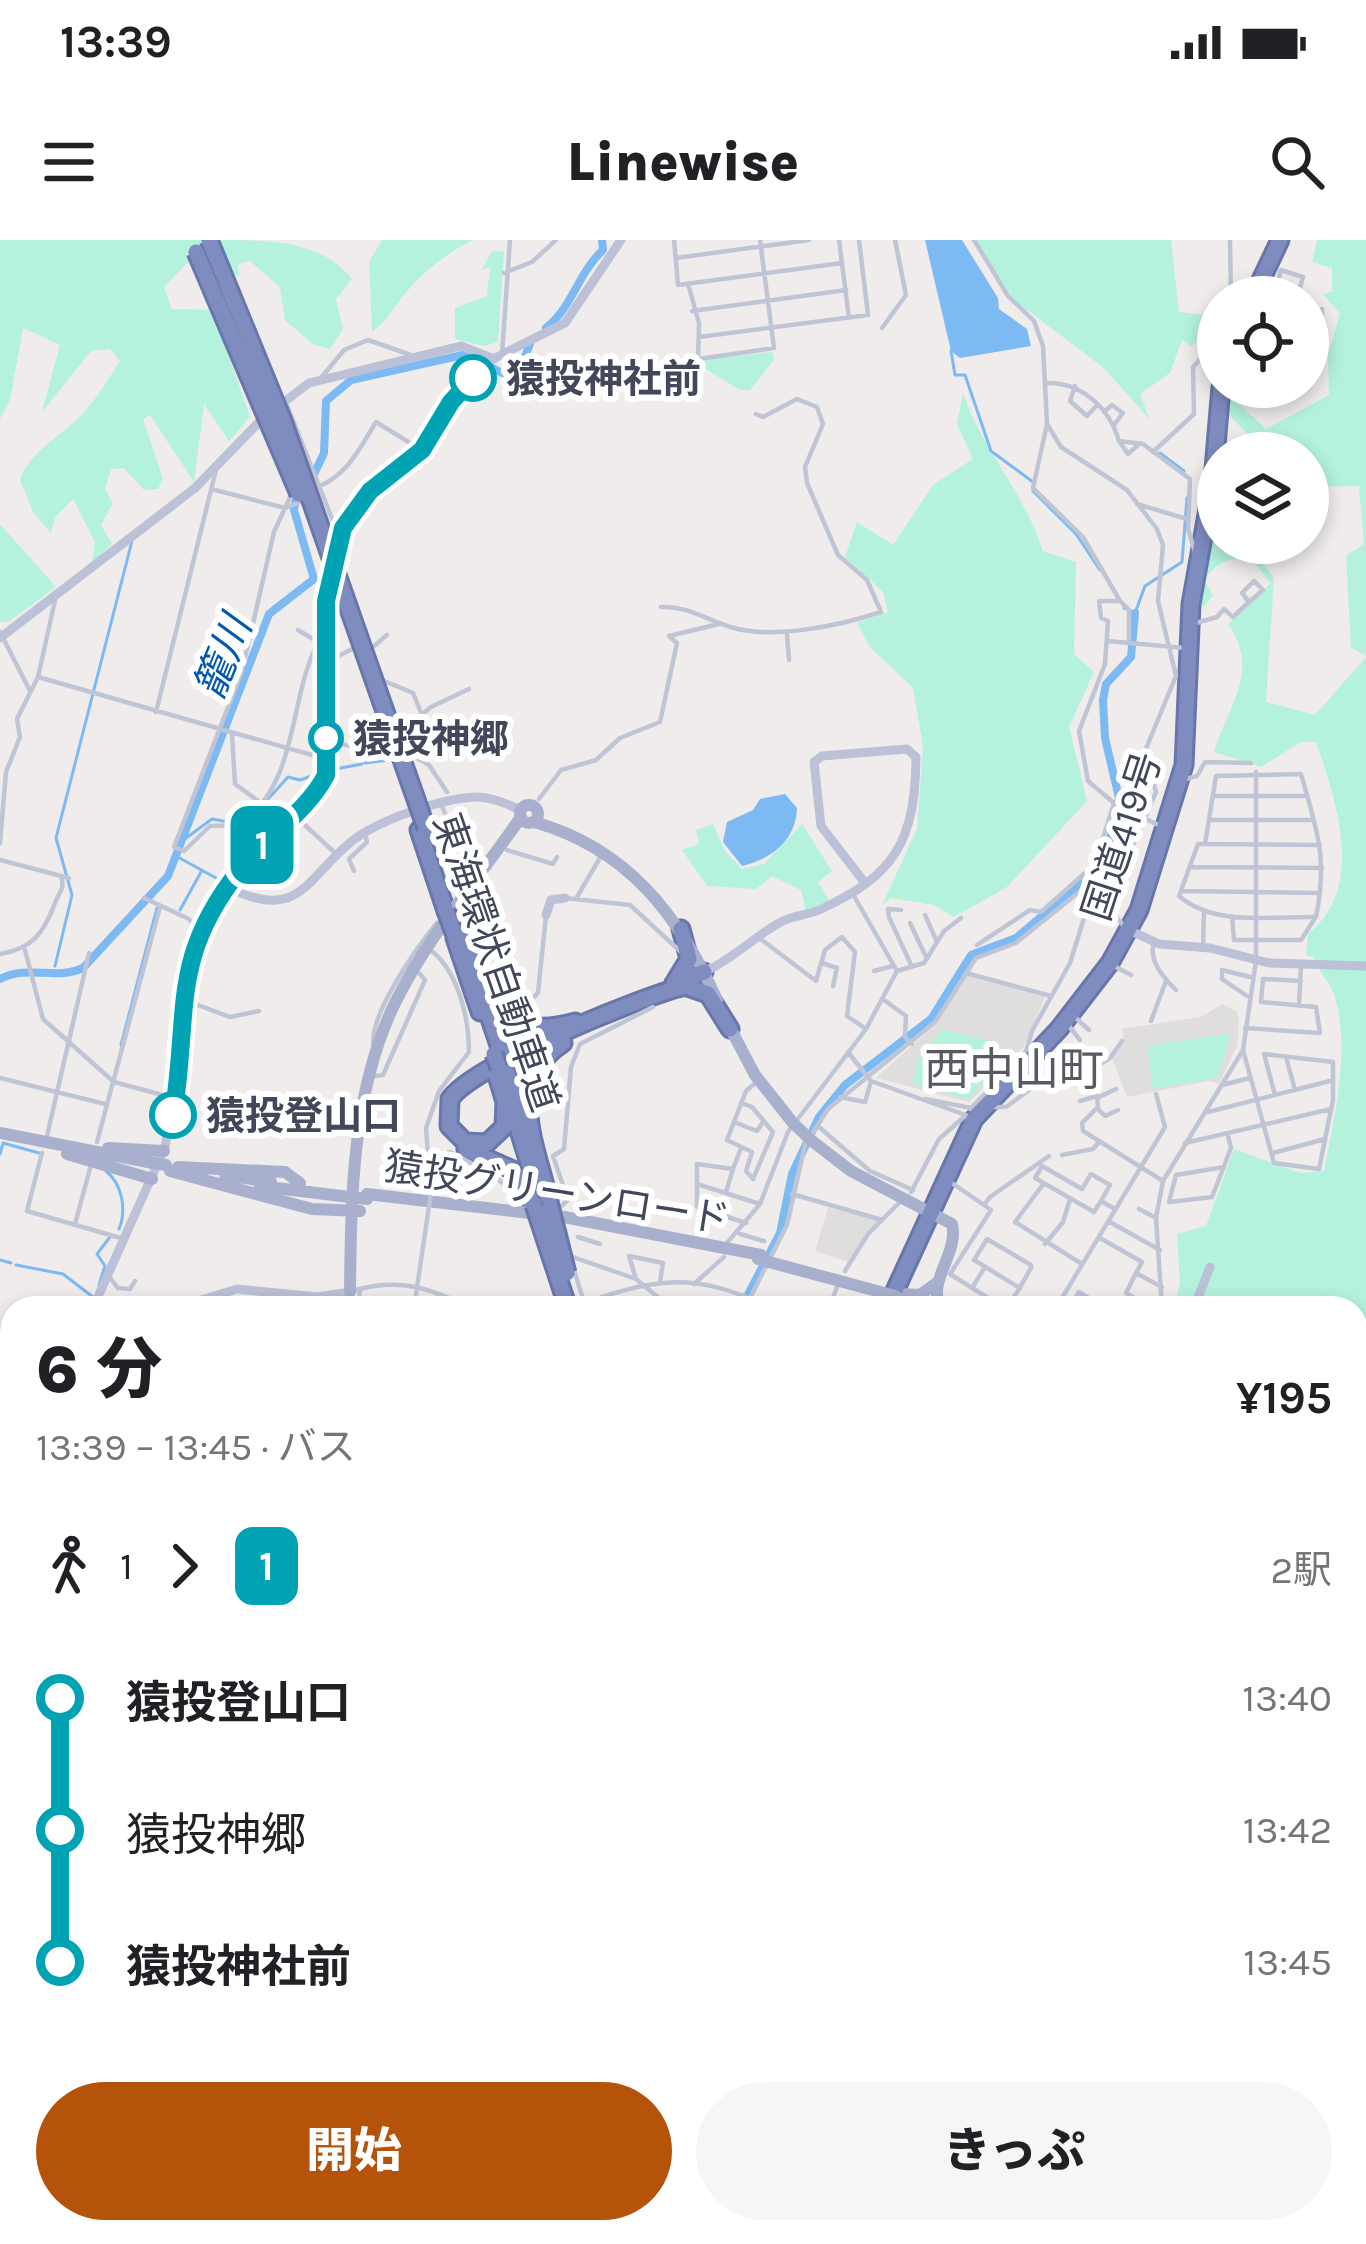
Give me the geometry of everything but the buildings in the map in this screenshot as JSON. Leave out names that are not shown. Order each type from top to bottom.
[{"type":"highway","points":[[1268,276],[1280,240]]},
{"type":"highway","name":"東海環状自動車道","points":[[198,244],[302,500],[423,823],[570,1296]]},
{"type":"highway","name":"国道419号","points":[[895,1296],[973,1112],[1068,1017],[1129,929],[1181,780],[1197,564]]},
{"type":"highway","points":[[452,916],[488,993],[508,1019],[538,1029],[595,1019]]},
{"type":"highway","name":"東海環状自動車道","points":[[452,916],[498,1061]]},
{"type":"highway","points":[[670,987],[689,959],[681,929]]},
{"type":"highway","points":[[542,1206],[508,1166],[451,1140],[442,1124],[442,1105],[454,1084],[478,1066],[704,972]]},
{"type":"highway","points":[[670,987],[701,989],[730,1029]]},
{"type":"highway","points":[[498,1061],[506,1102],[504,1127],[487,1143],[465,1142],[452,1131],[446,1115],[462,1084],[486,1069],[595,1019]]},
{"type":"highway","points":[[542,1206],[527,1085],[541,1059],[595,1019]]},
{"type":"main road","points":[[530,814],[603,853],[645,884],[681,929],[759,1080],[793,1123],[851,1171],[953,1227],[936,1296]]},
{"type":"main road","points":[[358,1201],[375,1076],[392,1026],[419,973],[530,814]]},
{"type":"main road","points":[[355,1290],[363,1102],[376,1049],[395,1003],[452,916],[530,814]]},
{"type":"main road","name":"猿投グリーンロード","points":[[0,1136],[161,1167]]},
{"type":"main road","name":"猿投グリーンロード","points":[[0,1136],[358,1201],[564,1217],[765,1255],[889,1296]]},
{"type":"main road","points":[[161,1167],[330,1209],[358,1201]]},
{"type":"main road","points":[[161,1167],[285,1172],[330,1209]]},
{"type":"main road","points":[[906,1296],[924,1293],[942,1273]]},
{"type":"street","points":[[492,360],[510,240]]},
{"type":"street","points":[[504,273],[532,262],[556,240]]},
{"type":"street","points":[[96,1296],[161,1167],[176,1098],[184,978],[200,934],[227,887],[323,781],[328,760],[322,642],[334,560],[350,515],[370,491],[422,450],[451,402],[492,360],[544,338],[570,317],[620,240]]},
{"type":"street","points":[[674,240],[678,285],[842,263]]},
{"type":"street","points":[[676,258],[809,240]]},
{"type":"street","points":[[839,240],[849,318]]},
{"type":"street","points":[[699,337],[868,316],[859,240]]},
{"type":"street","points":[[882,328],[906,295],[895,240]]},
{"type":"street","points":[[974,240],[1008,296],[1034,321],[1043,346],[1047,424],[1034,488],[1083,537],[1129,610],[1132,643]]},
{"type":"street","points":[[1230,240],[1231,276]]},
{"type":"street","points":[[688,284],[699,337],[698,359],[774,349],[760,243]]},
{"type":"street","points":[[1280,270],[1303,277],[1300,288],[1264,287],[1280,270]]},
{"type":"street","points":[[692,311],[845,290]]},
{"type":"street","points":[[321,378],[344,350],[368,340],[414,356]]},
{"type":"street","points":[[31,691],[1,635],[216,470],[285,399],[321,378],[414,356],[470,346],[492,360]]},
{"type":"street","points":[[1153,452],[1196,412],[1193,368],[1197,364]]},
{"type":"street","points":[[1046,383],[1075,386],[1097,405],[1128,454],[1140,443]]},
{"type":"street","points":[[1075,386],[1070,401],[1087,416],[1097,405]]},
{"type":"street","points":[[285,399],[340,539]]},
{"type":"street","points":[[756,414],[763,417],[797,399],[817,407],[823,424],[805,467],[807,483],[841,560],[867,580],[882,606],[876,614],[793,629],[787,635],[789,660]]},
{"type":"street","points":[[1104,412],[1112,405],[1124,413],[1114,426]]},
{"type":"street","points":[[263,417],[294,491],[270,547],[242,671],[174,847],[184,851],[210,826],[240,825],[280,781],[299,715],[299,682],[322,642]]},
{"type":"street","points":[[316,487],[332,481],[359,454],[376,422],[422,450]]},
{"type":"street","points":[[817,1125],[870,1171],[911,1193],[938,1139],[973,1112],[1026,1052],[1070,964],[1085,915],[1123,868],[1156,786],[1145,751],[1176,676],[1157,586],[1162,542],[1126,490],[1061,447],[1047,424]]},
{"type":"street","points":[[1119,441],[1140,443],[1190,479],[1187,519],[1197,554]]},
{"type":"street","points":[[156,712],[216,470]]},
{"type":"street","points":[[214,490],[287,509],[320,495]]},
{"type":"street","points":[[1138,504],[1187,519]]},
{"type":"street","points":[[334,560],[345,572],[382,680],[423,823]]},
{"type":"street","points":[[0,843],[6,772],[20,737],[19,710],[38,677],[56,596]]},
{"type":"street","points":[[1120,601],[1099,601],[1101,618],[1108,621],[1105,664],[1079,741],[1089,784],[1167,829]]},
{"type":"street","points":[[1190,623],[1216,617],[1224,609],[1233,617],[1250,602]]},
{"type":"street","points":[[662,607],[682,608],[720,624],[787,635]]},
{"type":"street","points":[[227,887],[254,899],[292,897],[311,887],[365,833],[423,823],[442,806],[479,797],[530,814],[561,770],[596,760],[620,738],[660,722],[677,656],[677,643],[669,636],[720,624]]},
{"type":"street","points":[[298,630],[322,642]]},
{"type":"street","points":[[324,663],[345,649],[371,648],[387,635]]},
{"type":"street","points":[[1106,641],[1190,650]]},
{"type":"street","points":[[38,677],[231,734],[308,749],[328,760]]},
{"type":"street","points":[[382,680],[413,693],[422,715]]},
{"type":"street","points":[[327,742],[377,750],[422,715],[470,689]]},
{"type":"street","points":[[231,734],[235,784],[262,805],[290,817],[338,856]]},
{"type":"street","points":[[704,972],[758,937],[851,893],[889,868],[909,826],[916,758],[907,749],[822,756],[814,762],[821,826],[865,883]]},
{"type":"street","points":[[406,752],[429,765],[447,792]]},
{"type":"street","points":[[0,762],[6,772]]},
{"type":"street","points":[[1181,780],[1197,776],[1205,762],[1251,763]]},
{"type":"street","points":[[1256,772],[1256,961],[1247,996],[1243,1050],[1274,1162],[1319,1169],[1334,1062],[1264,1054],[1275,1095]]},
{"type":"street","points":[[1205,844],[1216,776],[1301,774],[1324,868],[1316,917],[1301,940],[1234,940],[1232,916]]},
{"type":"street","points":[[1213,796],[1307,796]]},
{"type":"street","points":[[982,946],[1016,943],[1086,881],[1117,804]]},
{"type":"street","points":[[442,806],[464,870],[474,883]]},
{"type":"street","points":[[1209,820],[1314,820]]},
{"type":"street","points":[[354,871],[350,860],[367,842],[365,833]]},
{"type":"street","points":[[1316,917],[1204,912],[1181,899],[1181,891],[1198,844],[1321,845]]},
{"type":"street","points":[[508,850],[552,864],[557,857]]},
{"type":"street","points":[[571,898],[603,853]]},
{"type":"street","points":[[0,860],[64,877],[48,924],[25,950],[0,954]]},
{"type":"street","points":[[1190,867],[1324,868]]},
{"type":"street","points":[[1086,881],[1129,929],[1154,941],[1256,961],[1366,966]]},
{"type":"street","points":[[600,1296],[638,1281],[716,1284],[747,1296],[787,1225],[791,1195],[817,1125],[840,1097],[946,1009],[982,946],[1030,910],[1041,912],[1086,881]]},
{"type":"street","points":[[1181,891],[1321,892]]},
{"type":"street","points":[[728,1243],[760,1204],[788,1132],[884,1000],[894,969],[878,932],[851,893]]},
{"type":"street","points":[[496,1003],[522,1004],[538,993],[549,902],[571,898],[630,905],[680,951]]},
{"type":"street","points":[[147,900],[189,919],[200,934]]},
{"type":"street","points":[[97,1142],[160,907]]},
{"type":"street","points":[[901,910],[888,908],[912,967]]},
{"type":"street","points":[[1203,948],[1204,912]]},
{"type":"street","points":[[925,915],[937,942]]},
{"type":"street","points":[[874,970],[912,967],[927,959],[962,918]]},
{"type":"street","points":[[910,923],[927,959]]},
{"type":"street","points":[[758,937],[816,980],[825,950],[842,937],[855,952],[847,1016],[866,1029]]},
{"type":"street","points":[[1154,941],[1151,951],[1176,990]]},
{"type":"street","points":[[25,950],[43,1019],[114,1082],[176,1098]]},
{"type":"street","points":[[88,952],[71,1045],[27,1211],[124,1239]]},
{"type":"street","points":[[414,1296],[431,1192],[426,1128],[434,1101],[469,1052],[468,1013],[448,968],[433,952]]},
{"type":"street","points":[[822,963],[836,968],[833,986]]},
{"type":"street","points":[[1109,963],[1131,975]]},
{"type":"street","points":[[1299,1006],[1301,964]]},
{"type":"street","points":[[1247,996],[1222,979],[1222,970],[1250,977]]},
{"type":"street","points":[[966,973],[1052,995]]},
{"type":"street","points":[[1244,1028],[1321,1033],[1316,1007],[1261,1001],[1263,979],[1300,981]]},
{"type":"street","points":[[1151,1021],[1166,981]]},
{"type":"street","points":[[182,999],[230,1017],[259,1011]]},
{"type":"street","points":[[884,1000],[906,1016],[910,1042]]},
{"type":"street","points":[[427,1159],[450,1152],[492,1174],[520,1202],[564,1208],[567,1196],[553,1156],[564,1149],[571,1067],[580,1044],[653,1006]]},
{"type":"street","points":[[1068,1017],[1089,1030]]},
{"type":"street","points":[[1068,1017],[1080,1040]]},
{"type":"street","points":[[848,1052],[868,1078],[924,1100],[973,1112],[1006,1107],[1040,1082],[1083,1077],[1111,1058],[1122,1041]]},
{"type":"street","points":[[1162,1296],[1156,1218],[1163,1181],[1243,1050]]},
{"type":"street","points":[[1286,1057],[1295,1090]]},
{"type":"street","points":[[1083,1077],[1097,1097],[1097,1108],[1082,1127],[1163,1181]]},
{"type":"street","points":[[0,1078],[105,1104]]},
{"type":"street","points":[[840,1097],[865,1102],[868,1078]]},
{"type":"street","points":[[1222,1085],[1250,1078]]},
{"type":"street","points":[[742,1102],[773,1134],[753,1179],[746,1171],[752,1152],[727,1140],[742,1102],[759,1080]]},
{"type":"street","points":[[1206,1113],[1330,1081]]},
{"type":"street","points":[[1080,1101],[1116,1089]]},
{"type":"street","points":[[1063,1296],[1165,1127],[1156,1094]]},
{"type":"street","points":[[1097,1108],[1105,1116],[1118,1110]]},
{"type":"street","points":[[1185,1144],[1331,1109]]},
{"type":"street","points":[[734,1122],[758,1131],[764,1121]]},
{"type":"street","points":[[1224,1167],[1176,1175],[1169,1202],[1212,1197],[1232,1148],[1228,1136]]},
{"type":"street","points":[[1271,1154],[1325,1139]]},
{"type":"street","points":[[1062,1154],[1093,1150],[1100,1142]]},
{"type":"street","points":[[726,1192],[741,1148]]},
{"type":"street","points":[[985,1205],[1049,1156]]},
{"type":"street","points":[[75,1224],[91,1164]]},
{"type":"street","points":[[733,1168],[695,1164],[699,1209],[746,1223]]},
{"type":"street","points":[[1042,1166],[1082,1189],[1091,1174],[1110,1185],[1094,1212],[1044,1183],[1035,1178],[1042,1166]]},
{"type":"street","points":[[945,1178],[991,1210],[950,1274],[984,1296]]},
{"type":"street","points":[[1044,1183],[1015,1222],[1082,1264]]},
{"type":"street","points":[[696,1184],[760,1204]]},
{"type":"street","points":[[791,1195],[882,1220]]},
{"type":"street","points":[[1046,1244],[1063,1222],[1070,1198]]},
{"type":"street","points":[[1100,1201],[1115,1209]]},
{"type":"street","points":[[834,1296],[882,1220],[899,1203]]},
{"type":"street","points":[[1138,1209],[1156,1218]]},
{"type":"street","points":[[1108,1221],[1160,1250]]},
{"type":"street","points":[[565,1230],[572,1296]]},
{"type":"street","points":[[740,1234],[765,1255]]},
{"type":"street","points":[[578,1237],[600,1244]]},
{"type":"street","points":[[1099,1237],[1142,1262],[1126,1293],[1131,1296]]},
{"type":"street","points":[[1014,1296],[1020,1288],[1031,1265],[987,1239],[974,1257],[1020,1288]]},
{"type":"street","points":[[584,1260],[591,1241]]},
{"type":"street","points":[[570,1256],[638,1281],[656,1296]]},
{"type":"street","points":[[638,1281],[629,1256],[664,1263],[660,1282]]},
{"type":"street","points":[[694,1286],[724,1257]]},
{"type":"street","points":[[971,1289],[985,1267]]},
{"type":"street","points":[[1198,1296],[1210,1267]]},
{"type":"street","points":[[106,1273],[118,1288],[130,1289],[135,1281]]},
{"type":"street","points":[[1136,1273],[1162,1288]]},
{"type":"street","points":[[323,1296],[385,1282],[414,1285],[442,1296]]},
{"type":"street","points":[[116,1296],[118,1288]]},
{"type":"street","points":[[212,1296],[243,1289],[309,1296]]},
{"type":"street","points":[[355,1290],[356,1296]]},
{"type":"shaded area","points":[[967,975],[1046,995],[1023,1048],[969,1102],[876,1078],[937,1023]]},
{"type":"shaded area","points":[[1223,1004],[1237,1012],[1239,1021],[1237,1046],[1219,1084],[1209,1081],[1127,1097],[1112,1058],[1124,1043],[1122,1029],[1200,1017]]},
{"type":"shaded area","points":[[828,1208],[879,1220],[848,1262],[815,1251]]},
{"type":"green space","points":[[0,240],[210,240],[164,287],[172,309],[213,310],[250,417],[229,441],[204,404],[194,482],[150,415],[143,419],[163,479],[158,489],[144,490],[124,468],[111,469],[105,489],[113,503],[101,525],[112,544],[92,563],[95,542],[73,499],[55,517],[51,533],[33,512],[20,480],[40,451],[86,410],[120,361],[110,349],[91,351],[42,412],[60,345],[23,328],[10,401],[0,419]]},
{"type":"green space","points":[[216,240],[292,245],[340,266],[352,279],[336,299],[343,329],[330,349],[313,344],[285,320],[280,287],[250,261],[238,264],[239,277],[232,272]]},
{"type":"green space","points":[[382,240],[473,240],[427,271],[372,332],[369,262]]},
{"type":"green space","points":[[975,240],[1171,240],[1179,312],[1197,314],[1197,342],[1191,346],[1182,340],[1170,373],[1140,394],[1150,420],[1104,368],[1014,300]]},
{"type":"green space","points":[[1317,240],[1366,240],[1366,656],[1351,647],[1346,556],[1364,544],[1359,486],[1329,487],[1329,432],[1246,432],[1222,408],[1243,408],[1266,429],[1305,408],[1329,408],[1329,352],[1340,314],[1329,301],[1332,268],[1312,262]]},
{"type":"green space","points":[[492,251],[504,252],[498,342],[484,346],[455,339],[455,308],[487,296],[490,267],[482,270]]},
{"type":"green space","points":[[772,352],[774,360],[750,390],[740,390],[699,365],[699,360]]},
{"type":"green space","points":[[963,393],[1043,551],[1076,562],[1074,654],[1094,672],[1069,727],[1087,801],[1007,887],[954,917],[934,905],[891,898],[882,905],[917,829],[923,746],[913,688],[870,647],[857,623],[888,612],[883,592],[845,557],[857,522],[893,545],[933,485],[973,459],[957,424]]},
{"type":"green space","points":[[0,524],[56,587],[8,622],[0,622]]},
{"type":"green space","points":[[1201,564],[1221,564],[1204,580],[1213,595],[1204,607],[1193,601]]},
{"type":"green space","points":[[1255,564],[1264,564],[1274,577],[1266,702],[1315,715],[1366,657],[1366,1296],[1177,1296],[1177,1234],[1206,1226],[1234,1149],[1300,1173],[1324,1171],[1336,1105],[1339,1018],[1333,992],[1314,957],[1306,956],[1308,934],[1326,915],[1342,869],[1338,817],[1316,742],[1301,742],[1261,767],[1214,752],[1242,672],[1242,657],[1228,624],[1271,583]]},
{"type":"green space","points":[[713,824],[725,851],[742,869],[764,864],[802,824],[832,871],[818,882],[829,900],[806,911],[801,890],[772,876],[756,889],[707,886],[682,850],[699,844],[696,830]]},
{"type":"green space","points":[[942,1029],[998,1043],[994,1056],[1000,1063],[968,1099],[913,1083],[918,1058]]},
{"type":"green space","points":[[1231,1033],[1217,1078],[1153,1089],[1147,1046]]},
{"type":"water","points":[[925,240],[962,240],[998,298],[999,309],[1027,329],[1031,346],[960,358],[951,351]]},
{"type":"water","points":[[785,794],[797,808],[787,839],[772,853],[742,866],[723,842],[727,822],[753,810],[760,799]]},
{"type":"waterway","name":"籠川","points":[[546,328],[603,250],[602,240]]},
{"type":"waterway","name":"籠川","points":[[307,489],[324,453],[326,401],[351,380],[467,354],[502,373],[522,365],[531,341]]},
{"type":"waterway","points":[[951,351],[955,375],[965,375],[991,451],[1033,482]]},
{"type":"waterway","points":[[1160,453],[1184,471]]},
{"type":"waterway","points":[[1033,491],[1076,534],[1100,570]]},
{"type":"waterway","name":"籠川","points":[[0,979],[83,968],[168,876],[269,614],[314,579],[294,510],[296,498]]},
{"type":"waterway","points":[[1124,608],[1135,613],[1145,586],[1182,562],[1187,498]]},
{"type":"waterway","points":[[55,966],[72,895],[56,838],[132,541]]},
{"type":"waterway","points":[[747,1296],[780,1233],[792,1174],[819,1117],[845,1085],[931,1019],[971,955],[1016,938],[1105,863],[1119,798],[1105,738],[1103,700],[1106,684],[1131,657],[1135,613]]},
{"type":"waterway","points":[[365,763],[389,760]]},
{"type":"waterway","points":[[330,770],[362,764]]},
{"type":"waterway","points":[[258,810],[288,777],[300,780],[321,773]]},
{"type":"waterway","points":[[182,841],[212,819],[234,823],[245,818]]},
{"type":"waterway","points":[[176,856],[216,878]]},
{"type":"waterway","points":[[180,910],[201,872]]},
{"type":"waterway","points":[[121,1045],[157,908]]},
{"type":"waterway","points":[[0,1154],[3,1143],[39,1153]]},
{"type":"waterway","points":[[106,1171],[122,1197],[119,1229]]},
{"type":"waterway","points":[[99,1285],[105,1266],[97,1254],[110,1237]]},
{"type":"waterway","points":[[0,1260],[11,1263]]},
{"type":"waterway","points":[[16,1265],[63,1274],[92,1296]]},
{"type":"bus line","name":"1","points":[[173,1115],[183,1037],[184,978],[200,934],[238,872],[326,775],[326,601],[343,528],[370,491],[422,450],[451,402],[473,378]]},
{"type":"place","name":"猿投神社前","points":[[473,378]]},
{"type":"place","name":"猿投神郷","points":[[326,738]]},
{"type":"place","name":"猿投登山口","points":[[173,1115]]},
{"type":"district","name":"西中山町","points":[[1014,1069]]}]
